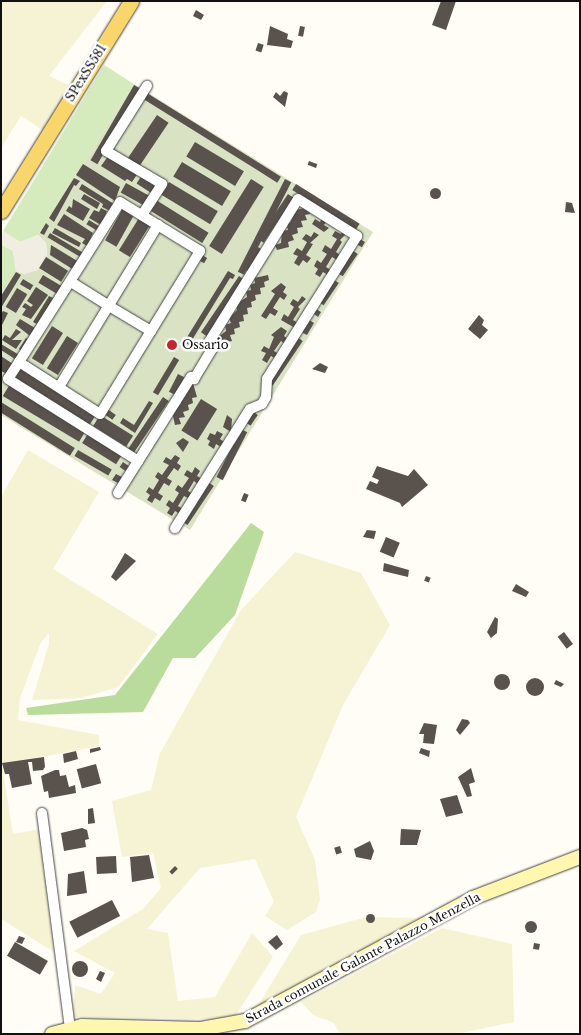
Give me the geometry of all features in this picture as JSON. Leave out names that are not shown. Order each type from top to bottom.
[{"type":"main road","name":"SPexSS581","points":[[1,211],[131,1]]},
{"type":"street","points":[[142,215],[162,184],[106,151],[147,86]]},
{"type":"street","points":[[118,493],[191,376],[194,379],[214,346],[209,342],[298,199],[357,236],[267,379],[267,403],[250,409],[176,528]]},
{"type":"street","points":[[19,362],[100,414],[200,251],[120,202],[8,379],[138,461]]},
{"type":"street","points":[[59,387],[107,305],[158,225]]},
{"type":"street","points":[[71,282],[151,331]]},
{"type":"street","points":[[42,813],[70,1029]]},
{"type":"street","name":"Strada comunale Galante Palazzo Menzella","points":[[52,1034],[70,1029],[116,1026],[202,1029],[245,1021],[473,898],[580,857]]},
{"type":"shaded area","points":[[1,1],[107,1],[49,76],[71,86],[44,131],[21,116],[1,148]]},
{"type":"shaded area","points":[[3,231],[20,242],[38,235],[46,243],[47,255],[38,270],[25,274],[16,271],[13,251],[1,244]]},
{"type":"shaded area","points":[[28,450],[99,492],[53,569],[158,634],[118,687],[81,698],[32,700],[49,644],[49,633],[41,642],[20,698],[18,720],[99,735],[99,746],[2,765],[13,834],[40,829],[54,952],[1,919],[1,497]]},
{"type":"shaded area","points":[[295,552],[361,573],[390,625],[343,705],[296,817],[315,860],[320,899],[316,912],[287,930],[265,916],[274,902],[255,859],[200,868],[147,929],[168,933],[178,1001],[215,997],[252,933],[273,957],[236,1015],[219,1019],[73,1017],[75,985],[101,994],[115,973],[74,951],[143,909],[161,888],[153,853],[122,857],[112,801],[151,790],[160,753],[241,610]]},
{"type":"shaded area","points":[[366,917],[418,918],[254,1012],[301,935]]},
{"type":"shaded area","points":[[442,928],[512,944],[514,1022],[457,1034],[340,1034],[334,1023],[313,1015],[301,1002]]},
{"type":"green space","points":[[104,65],[134,84],[38,235],[20,242],[3,231]]},
{"type":"green space","points":[[134,84],[373,232],[190,530],[1,415],[1,295],[16,271],[25,274],[47,255],[46,243],[38,235]]},
{"type":"green space","points":[[1,244],[13,251],[16,271],[1,295]]},
{"type":"green space","points":[[251,523],[264,532],[235,615],[195,658],[173,658],[143,712],[28,715],[26,708],[115,695]]},
{"type":"building","points":[[441,1],[456,1],[446,30],[432,25]]},
{"type":"building","points":[[196,10],[204,15],[201,20],[193,16]]},
{"type":"building","points":[[270,26],[288,34],[287,39],[293,41],[291,48],[267,45]]},
{"type":"building","points":[[300,26],[305,27],[303,37],[298,36]]},
{"type":"building","points":[[258,43],[264,45],[261,52],[256,51]]},
{"type":"building","points":[[134,85],[141,89],[97,164],[90,160]]},
{"type":"building","points":[[284,91],[288,93],[285,107],[273,97],[276,92],[280,96]]},
{"type":"building","points":[[147,93],[281,177],[277,183],[143,99]]},
{"type":"building","points":[[157,115],[169,123],[140,166],[128,158]]},
{"type":"building","points":[[195,142],[244,171],[235,186],[186,157]]},
{"type":"building","points":[[109,155],[138,173],[132,182],[127,179],[125,181],[101,166]]},
{"type":"building","points":[[309,161],[317,164],[316,168],[308,165]]},
{"type":"building","points":[[182,162],[231,191],[222,206],[173,177]]},
{"type":"building","points":[[83,164],[120,187],[115,201],[76,175]]},
{"type":"building","points":[[142,175],[156,184],[151,193],[137,183]]},
{"type":"building","points":[[74,178],[80,181],[76,186],[74,185],[54,222],[49,218]]},
{"type":"building","points":[[251,179],[264,187],[222,254],[209,246]]},
{"type":"building","points":[[285,179],[291,182],[244,275],[238,272]]},
{"type":"building","points":[[169,182],[218,211],[210,224],[161,195]]},
{"type":"building","points":[[126,183],[149,196],[143,205],[121,193]]},
{"type":"building","points":[[82,184],[114,204],[108,210],[102,207],[103,204],[79,189]]},
{"type":"building","points":[[296,184],[360,224],[356,230],[292,190]]},
{"type":"building","points":[[433,188],[437,188],[440,193],[439,197],[433,198],[430,195],[430,191]]},
{"type":"building","points":[[84,194],[100,203],[97,209],[81,199]]},
{"type":"building","points":[[288,194],[294,198],[264,243],[258,239]]},
{"type":"building","points":[[73,199],[90,209],[83,221],[66,211],[69,206],[72,208]]},
{"type":"building","points":[[156,200],[209,233],[202,243],[150,210]]},
{"type":"building","points":[[566,202],[572,203],[575,213],[565,212]]},
{"type":"building","points":[[308,207],[310,214],[305,215],[307,220],[301,221],[303,227],[297,228],[298,233],[292,235],[294,240],[288,242],[289,247],[277,250],[275,245],[281,243],[282,231],[288,230],[286,223],[291,222],[292,211]]},
{"type":"building","points":[[101,208],[107,211],[101,225],[89,218],[94,210],[99,212]]},
{"type":"building","points":[[123,208],[134,214],[116,247],[105,240]]},
{"type":"building","points":[[64,214],[93,233],[87,246],[82,243],[85,239],[57,225]]},
{"type":"building","points":[[323,216],[328,219],[324,225],[329,228],[324,232],[312,224],[315,219],[320,222]]},
{"type":"building","points":[[139,218],[150,225],[130,257],[119,250]]},
{"type":"building","points":[[89,220],[99,226],[97,230],[86,224]]},
{"type":"building","points":[[46,223],[49,226],[44,235],[40,233]]},
{"type":"building","points":[[55,228],[81,243],[79,247],[52,233]]},
{"type":"building","points":[[344,229],[348,232],[340,240],[342,242],[336,252],[340,255],[337,260],[332,257],[326,267],[331,270],[328,275],[323,272],[320,277],[315,274],[318,269],[314,266],[317,260],[321,263],[327,254],[322,251],[325,245],[331,249],[337,239],[332,236],[335,231],[341,234]]},
{"type":"building","points":[[314,232],[319,235],[310,243],[313,244],[306,255],[311,258],[307,263],[303,260],[299,266],[294,263],[298,256],[293,254],[297,248],[302,251],[307,242],[302,239],[306,234],[311,237]]},
{"type":"building","points":[[50,233],[83,253],[81,257],[47,237]]},
{"type":"building","points":[[358,238],[365,242],[362,247],[355,243]]},
{"type":"building","points":[[51,245],[79,262],[74,270],[50,255]]},
{"type":"building","points":[[256,246],[263,250],[250,273],[243,269]]},
{"type":"building","points":[[352,250],[358,254],[343,276],[337,272]]},
{"type":"building","points":[[202,255],[207,258],[204,263],[199,260]]},
{"type":"building","points":[[46,257],[68,271],[61,282],[39,268]]},
{"type":"building","points":[[228,271],[235,275],[233,279],[230,278],[189,345],[184,342]]},
{"type":"building","points":[[16,272],[21,275],[1,308],[1,296]]},
{"type":"building","points":[[43,275],[63,287],[58,295],[38,283]]},
{"type":"building","points":[[268,275],[269,280],[264,282],[265,287],[260,288],[261,294],[255,295],[256,300],[251,302],[252,307],[247,308],[248,314],[243,315],[244,321],[239,322],[240,327],[234,329],[235,334],[230,335],[232,341],[218,344],[217,338],[226,331],[225,325],[231,323],[229,318],[237,310],[236,304],[247,297],[246,291],[251,290],[250,285],[255,283],[254,278]]},
{"type":"building","points":[[239,276],[245,280],[207,336],[201,332]]},
{"type":"building","points":[[23,279],[33,285],[30,290],[20,284]]},
{"type":"building","points":[[333,279],[339,283],[324,305],[318,301]]},
{"type":"building","points":[[281,283],[286,287],[283,292],[287,295],[284,300],[280,297],[273,308],[278,311],[275,316],[270,313],[266,319],[261,316],[275,294],[271,291]]},
{"type":"building","points":[[36,287],[48,295],[31,319],[22,315],[26,309],[22,307],[25,303],[31,307],[33,305],[27,301]]},
{"type":"building","points":[[17,288],[27,294],[16,313],[6,307]]},
{"type":"building","points":[[49,296],[55,299],[37,324],[33,322]]},
{"type":"building","points":[[302,296],[306,299],[298,307],[300,309],[293,320],[298,323],[295,328],[281,320],[284,314],[288,317],[294,307],[290,304],[293,299],[298,302]]},
{"type":"building","points":[[316,309],[321,312],[318,317],[313,313]]},
{"type":"building","points":[[3,311],[8,313],[1,327],[1,314]]},
{"type":"building","points":[[479,315],[484,320],[482,325],[488,330],[480,339],[468,329]]},
{"type":"building","points":[[20,319],[35,328],[30,336],[16,325]]},
{"type":"building","points":[[309,320],[314,323],[307,335],[301,332]]},
{"type":"building","points":[[52,326],[63,333],[43,365],[32,358]]},
{"type":"building","points":[[281,327],[287,331],[284,336],[288,339],[285,344],[281,341],[274,351],[279,354],[276,359],[271,356],[267,363],[262,360],[266,353],[261,351],[264,346],[269,349],[274,337],[271,335]]},
{"type":"building","points":[[16,329],[21,332],[12,340],[22,340],[16,349],[2,340],[5,335],[10,338]]},
{"type":"building","points":[[67,336],[78,343],[58,375],[47,368]]},
{"type":"building","points":[[297,337],[303,341],[273,386],[267,382]]},
{"type":"building","points":[[26,338],[30,340],[22,352],[19,349]]},
{"type":"building","points":[[1,344],[21,356],[18,361],[1,350]]},
{"type":"building","points":[[1,356],[13,364],[7,374],[1,371]]},
{"type":"building","points":[[174,357],[179,360],[158,395],[153,392]]},
{"type":"building","points":[[320,363],[328,367],[325,373],[312,369]]},
{"type":"building","points":[[22,367],[97,414],[89,426],[15,379]]},
{"type":"building","points":[[178,374],[184,377],[175,395],[169,392]]},
{"type":"building","points":[[193,383],[197,397],[192,398],[193,403],[188,405],[189,410],[183,412],[185,417],[179,418],[181,424],[175,425],[172,412],[181,404],[180,398],[187,384]]},
{"type":"building","points":[[10,384],[86,430],[79,442],[3,396]]},
{"type":"building","points":[[163,397],[169,401],[134,452],[128,448]]},
{"type":"building","points":[[201,399],[217,409],[198,440],[181,430]]},
{"type":"building","points":[[149,401],[153,403],[135,433],[120,423],[123,418],[134,425]]},
{"type":"building","points":[[1,402],[75,448],[70,456],[1,413]]},
{"type":"building","points":[[106,408],[116,415],[112,420],[103,413]]},
{"type":"building","points":[[252,411],[258,415],[251,426],[245,422]]},
{"type":"building","points":[[100,415],[133,436],[126,447],[93,426]]},
{"type":"building","points":[[227,415],[232,419],[231,432],[223,427]]},
{"type":"building","points":[[241,429],[247,432],[223,480],[216,477]]},
{"type":"building","points":[[217,431],[223,434],[220,439],[224,442],[221,447],[216,444],[214,449],[208,445],[210,441],[207,439],[210,433],[215,435]]},
{"type":"building","points":[[89,432],[123,453],[116,464],[82,443]]},
{"type":"building","points":[[183,438],[189,442],[183,452],[176,443]]},
{"type":"building","points":[[78,450],[112,470],[108,476],[74,456]]},
{"type":"building","points":[[175,455],[180,458],[177,463],[181,466],[178,471],[174,468],[167,478],[172,481],[169,486],[164,483],[158,493],[163,496],[160,501],[155,498],[152,503],[147,500],[150,495],[146,492],[149,487],[153,490],[159,480],[155,477],[158,472],[162,475],[169,465],[163,462],[166,457],[171,460]]},
{"type":"building","points":[[123,462],[129,466],[125,471],[120,467]]},
{"type":"building","points":[[377,466],[408,476],[414,469],[428,485],[402,507],[400,503],[366,489],[370,481],[377,484],[379,480],[372,477]]},
{"type":"building","points":[[195,467],[200,471],[197,476],[202,479],[198,484],[194,481],[188,491],[193,494],[190,499],[184,496],[178,506],[183,509],[180,514],[175,511],[172,516],[167,513],[170,508],[166,505],[169,500],[173,503],[179,493],[175,490],[178,485],[182,488],[189,478],[184,475],[187,470],[192,473]]},
{"type":"building","points":[[116,474],[122,477],[118,483],[112,480]]},
{"type":"building","points":[[208,482],[214,486],[188,525],[182,521]]},
{"type":"building","points":[[244,493],[249,495],[246,502],[241,500]]},
{"type":"building","points":[[367,530],[376,531],[374,539],[363,537]]},
{"type":"building","points":[[386,537],[400,543],[394,558],[380,552]]},
{"type":"building","points":[[125,553],[136,561],[116,581],[111,577]]},
{"type":"building","points":[[384,563],[409,570],[408,577],[383,571]]},
{"type":"building","points":[[426,576],[431,578],[429,583],[424,581]]},
{"type":"building","points":[[516,584],[529,592],[526,597],[512,591]]},
{"type":"building","points":[[495,617],[498,619],[497,633],[491,638],[487,632]]},
{"type":"building","points":[[564,632],[573,644],[567,649],[558,637]]},
{"type":"building","points":[[499,674],[505,674],[510,679],[508,688],[499,690],[494,685],[494,679]]},
{"type":"building","points":[[535,678],[541,681],[544,687],[541,693],[535,696],[529,693],[526,687],[529,681]]},
{"type":"building","points":[[556,680],[564,684],[561,687],[554,684]]},
{"type":"building","points":[[462,719],[468,720],[470,723],[460,735],[456,730]]},
{"type":"building","points":[[424,723],[437,725],[434,744],[423,743],[424,734],[419,734]]},
{"type":"building","points":[[100,747],[101,750],[90,753],[90,749]]},
{"type":"building","points":[[421,748],[430,751],[429,757],[419,753]]},
{"type":"building","points":[[76,751],[78,759],[64,763],[63,754]]},
{"type":"building","points":[[44,757],[45,767],[43,770],[33,771],[32,762],[28,762],[32,784],[12,788],[9,774],[5,774],[2,763]]},
{"type":"building","points":[[96,764],[101,783],[82,788],[77,769]]},
{"type":"building","points":[[471,768],[475,782],[469,784],[472,796],[467,797],[458,777]]},
{"type":"building","points":[[59,770],[60,776],[66,775],[69,787],[75,785],[76,793],[49,798],[48,791],[44,792],[41,776]]},
{"type":"building","points":[[457,795],[463,813],[446,817],[440,799]]},
{"type":"building","points":[[93,808],[95,823],[88,824],[88,809]]},
{"type":"building","points":[[82,828],[87,830],[89,839],[85,840],[86,847],[64,851],[61,833]]},
{"type":"building","points":[[401,829],[421,830],[417,845],[400,845]]},
{"type":"building","points":[[370,841],[374,851],[371,860],[356,857],[354,849]]},
{"type":"building","points":[[340,846],[342,853],[336,854],[334,848]]},
{"type":"building","points":[[149,855],[154,878],[132,882],[130,857]]},
{"type":"building","points":[[116,856],[117,873],[97,874],[96,857]]},
{"type":"building","points":[[175,866],[178,869],[172,874],[169,872]]},
{"type":"building","points":[[84,871],[87,893],[67,896],[68,874]]},
{"type":"building","points":[[112,900],[120,916],[77,938],[69,922]]},
{"type":"building","points":[[370,913],[375,918],[370,923],[365,918]]},
{"type":"building","points":[[529,921],[533,921],[537,927],[533,933],[529,933],[525,929],[525,925]]},
{"type":"building","points":[[277,935],[283,944],[276,950],[268,942]]},
{"type":"building","points":[[19,936],[25,938],[22,944],[16,942]]},
{"type":"building","points":[[15,942],[48,961],[40,975],[7,956]]},
{"type":"building","points":[[534,943],[540,944],[539,950],[533,949]]},
{"type":"building","points":[[77,961],[83,961],[88,966],[86,975],[77,977],[72,972],[72,966]]},
{"type":"building","points":[[100,971],[105,973],[101,982],[96,979]]},
{"type":"place","name":"Ossario","points":[[172,345]]}]
